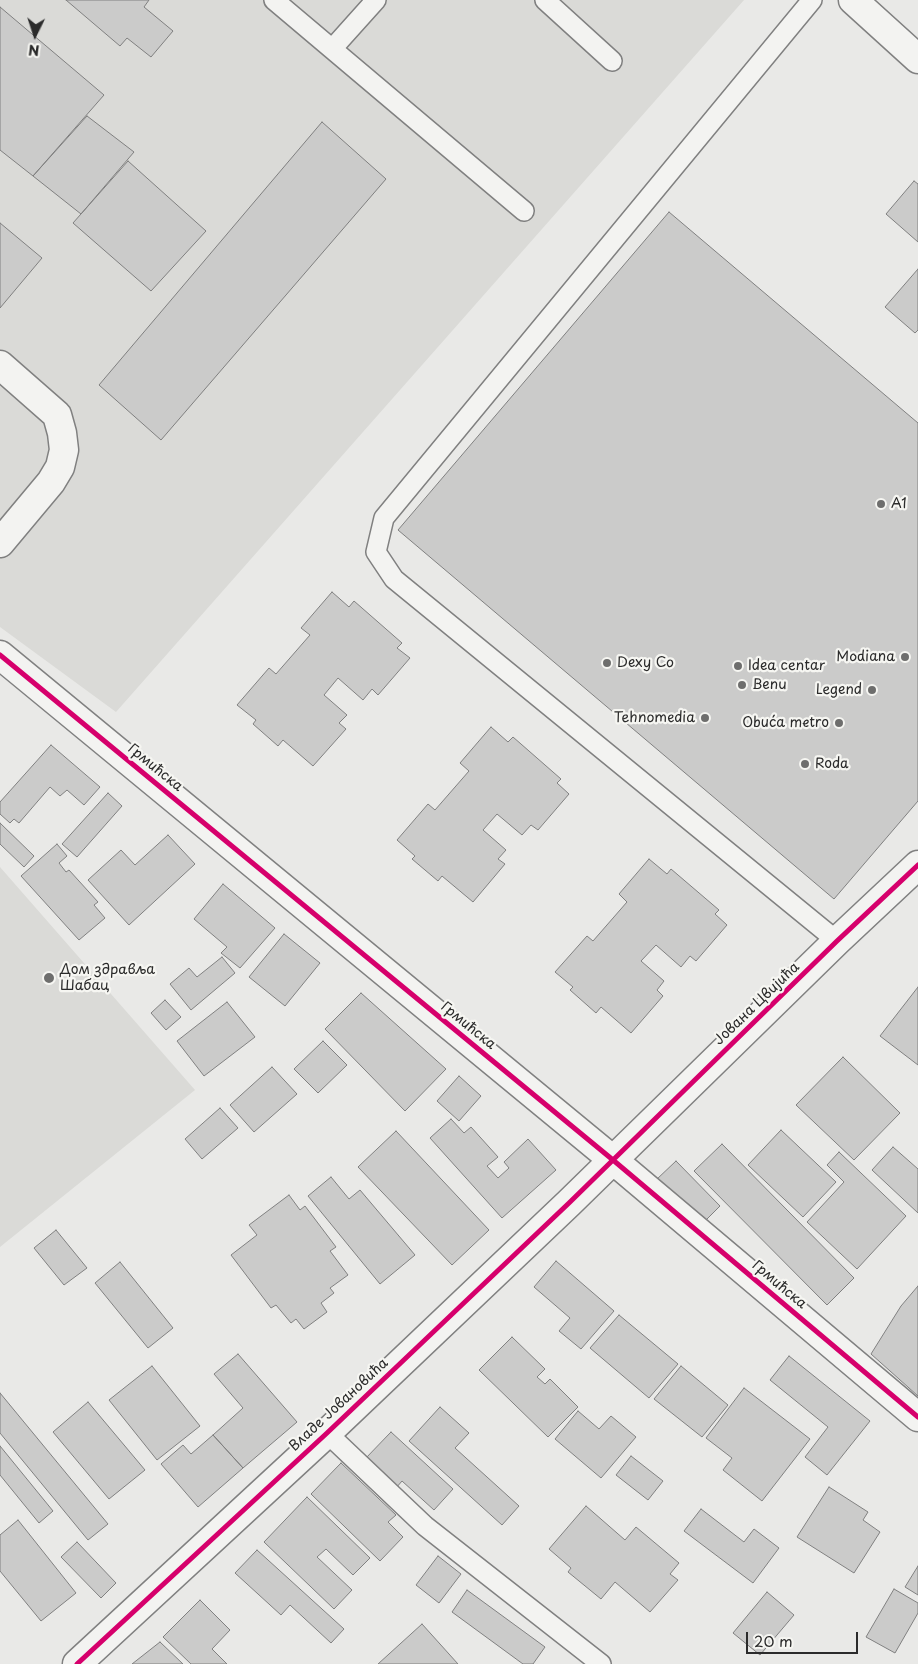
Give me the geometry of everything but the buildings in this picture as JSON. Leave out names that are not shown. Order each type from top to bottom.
[{"type":"street","points":[[853,0],[918,59]]},
{"type":"street","points":[[0,365],[58,415],[64,450],[60,467],[51,482],[0,542]]},
{"type":"street","name":"Грмићска","points":[[0,655],[613,1160],[918,1417]]},
{"type":"street","name":"Јована Цвијића","points":[[613,1160],[837,941],[918,865]]},
{"type":"street","name":"Владе Јовановића","points":[[77,1664],[327,1433],[613,1160]]},
{"type":"lane","points":[[274,0],[524,211]]},
{"type":"lane","points":[[332,49],[376,0]]},
{"type":"lane","points":[[545,0],[612,61]]},
{"type":"lane","points":[[812,0],[384,518],[376,552],[394,579],[837,941]]},
{"type":"lane","points":[[327,1433],[425,1526],[601,1664]]},
{"type":"shaded area","points":[[0,0],[744,0],[116,712],[0,627]]},
{"type":"shaded area","name":"Дом здравља Шабац","points":[[0,867],[195,1090],[0,1247]]},
{"type":"cycle path","points":[[0,655],[613,1160],[918,1417]]},
{"type":"cycle path","points":[[77,1664],[327,1433],[569,1203],[837,941],[918,865]]},
{"type":"place","name":"A1","points":[[881,504]]},
{"type":"place","name":"Modiana","points":[[905,657]]},
{"type":"place","name":"Dexy Co","points":[[607,663]]},
{"type":"place","name":"Idea centar","points":[[738,666]]},
{"type":"place","name":"Benu","points":[[742,685]]},
{"type":"place","name":"Legend","points":[[872,690]]},
{"type":"place","name":"Tehnomedia","points":[[705,718]]},
{"type":"place","name":"Obuća metro","points":[[839,723]]},
{"type":"place","name":"Roda","points":[[805,764]]},
{"type":"place","name":"Дом здравља Шабац","points":[[49,978]]}]
